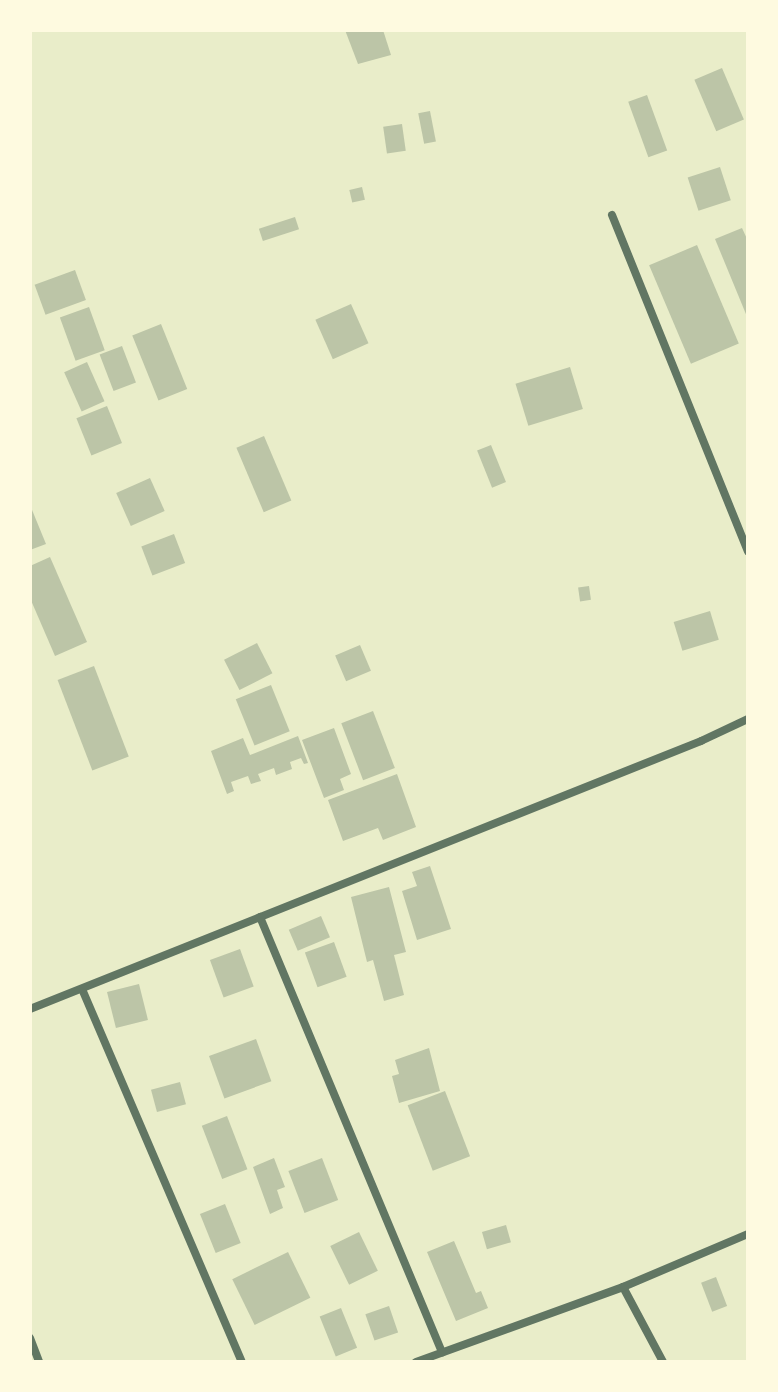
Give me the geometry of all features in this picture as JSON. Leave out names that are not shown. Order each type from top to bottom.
[{"type":"street","points":[[612,215],[748,552]]},
{"type":"street","points":[[30,1009],[701,741],[748,719]]},
{"type":"street","points":[[260,917],[442,1352]]},
{"type":"street","points":[[82,989],[242,1362]]},
{"type":"street","points":[[416,1362],[623,1287],[748,1234]]},
{"type":"street","points":[[623,1287],[663,1362]]},
{"type":"street","points":[[30,1338],[39,1362]]},
{"type":"building","points":[[345,30],[383,30],[391,55],[358,64]]},
{"type":"building","points":[[722,68],[744,120],[716,131],[694,80]]},
{"type":"building","points":[[647,95],[667,150],[648,157],[628,102]]},
{"type":"building","points":[[430,111],[436,141],[424,144],[418,113]]},
{"type":"building","points":[[402,124],[406,151],[387,153],[383,127]]},
{"type":"building","points":[[720,167],[731,200],[698,211],[688,178]]},
{"type":"building","points":[[362,187],[365,200],[352,203],[349,190]]},
{"type":"building","points":[[295,217],[299,229],[263,241],[259,229]]},
{"type":"building","points":[[742,228],[748,241],[748,319],[715,239]]},
{"type":"building","points":[[697,245],[739,343],[691,364],[649,265]]},
{"type":"building","points":[[75,270],[86,300],[46,315],[35,285]]},
{"type":"building","points":[[351,304],[368,343],[333,359],[315,320]]},
{"type":"building","points":[[89,307],[105,350],[76,361],[60,318]]},
{"type":"building","points":[[161,324],[187,389],[158,401],[132,336]]},
{"type":"building","points":[[122,346],[136,382],[114,391],[100,355]]},
{"type":"building","points":[[87,362],[104,401],[82,411],[64,372]]},
{"type":"building","points":[[570,367],[583,409],[528,426],[515,384]]},
{"type":"building","points":[[107,406],[122,443],[91,455],[76,418]]},
{"type":"building","points":[[264,436],[291,500],[264,512],[236,448]]},
{"type":"building","points":[[491,445],[506,482],[492,488],[477,451]]},
{"type":"building","points":[[150,478],[165,511],[131,526],[116,493]]},
{"type":"building","points":[[30,505],[46,544],[30,550]]},
{"type":"building","points":[[174,534],[185,563],[152,575],[141,547]]},
{"type":"building","points":[[50,557],[87,642],[55,656],[30,598],[30,566]]},
{"type":"building","points":[[589,586],[591,600],[580,601],[578,588]]},
{"type":"building","points":[[710,611],[719,640],[682,651],[674,622]]},
{"type":"building","points":[[257,643],[272,673],[239,690],[224,660]]},
{"type":"building","points":[[360,645],[371,671],[346,681],[335,656]]},
{"type":"building","points":[[94,666],[129,757],[92,771],[58,680]]},
{"type":"building","points":[[271,685],[290,731],[254,746],[236,699]]},
{"type":"building","points":[[373,711],[395,768],[363,780],[341,723]]},
{"type":"building","points":[[334,728],[351,774],[340,779],[344,790],[324,798],[302,740]]},
{"type":"building","points":[[298,736],[308,763],[304,764],[301,758],[290,762],[292,769],[276,775],[274,768],[258,774],[261,781],[251,784],[248,776],[231,782],[234,791],[227,794],[211,751],[243,738],[250,755]]},
{"type":"building","points":[[397,774],[416,827],[383,840],[378,828],[343,841],[328,800]]},
{"type":"building","points":[[430,866],[451,929],[417,940],[402,891],[417,886],[412,872]]},
{"type":"building","points":[[389,887],[406,952],[394,955],[404,995],[384,1001],[373,960],[367,962],[351,897]]},
{"type":"building","points":[[321,916],[330,937],[298,951],[289,930]]},
{"type":"building","points":[[334,942],[347,977],[318,987],[305,953]]},
{"type":"building","points":[[240,949],[254,987],[224,998],[210,960]]},
{"type":"building","points":[[139,984],[148,1020],[116,1028],[107,992]]},
{"type":"building","points":[[256,1039],[271,1081],[224,1098],[209,1056]]},
{"type":"building","points":[[429,1048],[440,1091],[399,1103],[392,1076],[399,1074],[395,1060]]},
{"type":"building","points":[[180,1082],[186,1104],[157,1112],[151,1090]]},
{"type":"building","points":[[445,1091],[470,1156],[433,1171],[408,1105]]},
{"type":"building","points":[[227,1116],[247,1169],[222,1179],[202,1126]]},
{"type":"building","points":[[274,1158],[285,1187],[277,1190],[283,1208],[270,1214],[253,1167]]},
{"type":"building","points":[[322,1158],[338,1200],[305,1213],[288,1171]]},
{"type":"building","points":[[225,1204],[241,1243],[216,1253],[200,1214]]},
{"type":"building","points":[[506,1225],[511,1242],[487,1249],[482,1232]]},
{"type":"building","points":[[359,1232],[378,1271],[349,1285],[330,1246]]},
{"type":"building","points":[[454,1241],[476,1293],[481,1291],[488,1308],[456,1321],[427,1252]]},
{"type":"building","points":[[288,1252],[310,1298],[255,1325],[232,1279]]},
{"type":"building","points":[[716,1277],[727,1306],[712,1312],[701,1283]]},
{"type":"building","points":[[389,1306],[398,1332],[374,1341],[365,1314]]},
{"type":"building","points":[[341,1308],[357,1348],[336,1356],[320,1317]]}]
